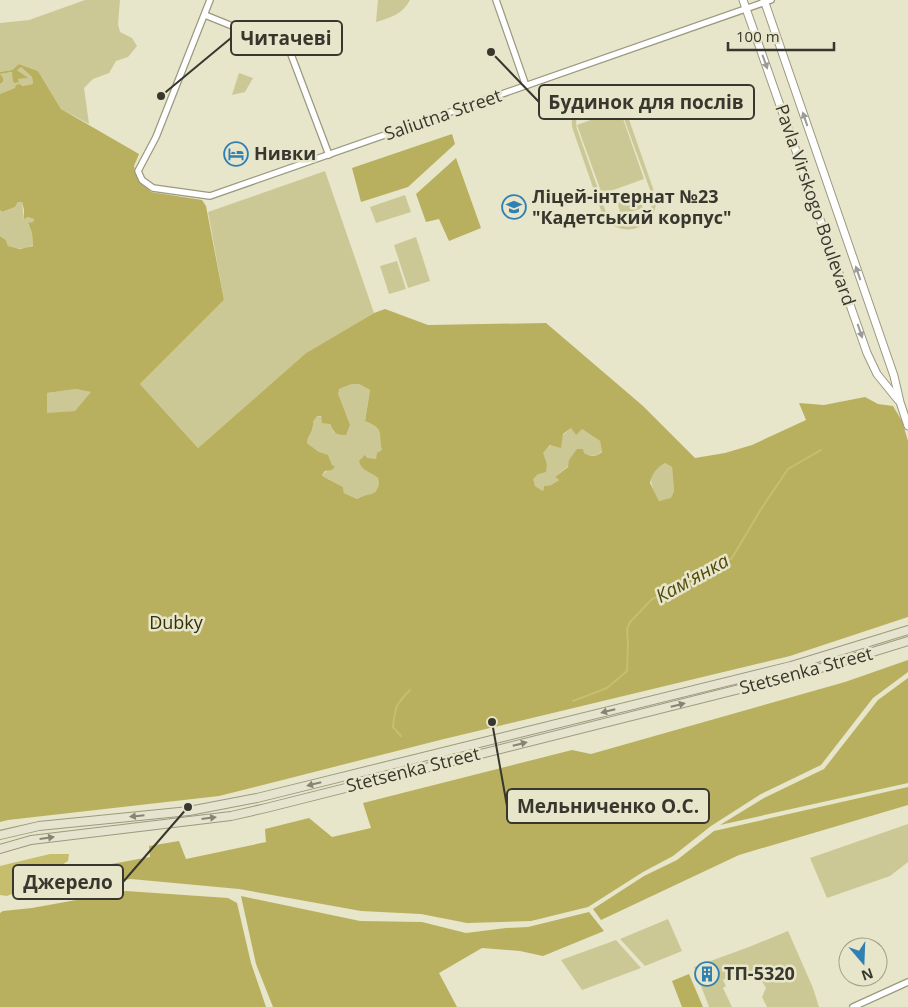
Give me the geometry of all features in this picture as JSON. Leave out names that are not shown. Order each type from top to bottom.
[{"type":"main road","name":"Stetsenka Street","points":[[0,835],[39,826],[189,811],[257,798],[791,666],[908,630]]},
{"type":"main road","name":"Stetsenka Street","points":[[0,849],[31,840],[231,816],[811,671],[908,641]]},
{"type":"street","points":[[210,0],[204,15],[289,49],[329,154]]},
{"type":"street","points":[[496,0],[526,86]]},
{"type":"street","name":"Pavla Virskogo Boulevard","points":[[742,0],[867,353],[877,374],[900,402]]},
{"type":"street","name":"Saliutna Street","points":[[204,15],[156,136],[138,171],[142,180],[154,188],[210,196],[766,1]]},
{"type":"street","name":"Pavla Virskogo Boulevard","points":[[766,1],[894,376],[908,426]]},
{"type":"street","points":[[853,1007],[908,982]]},
{"type":"shaded area","points":[[85,0],[120,0],[118,24],[120,32],[132,38],[137,46],[128,57],[116,61],[109,73],[93,79],[84,88],[89,124],[61,109],[38,71],[19,64],[12,70],[0,72],[0,23],[29,20]]},
{"type":"shaded area","points":[[378,0],[410,0],[400,12],[376,22]]},
{"type":"shaded area","points":[[20,66],[32,77],[33,84],[21,86],[0,94],[0,84],[3,82],[0,74],[13,72],[19,82],[18,79],[27,78],[17,70]]},
{"type":"shaded area","points":[[239,73],[253,78],[245,92],[232,95]]},
{"type":"shaded area","points":[[594,93],[608,95],[616,98],[625,108],[657,200],[650,218],[637,228],[621,229],[604,219],[572,127],[574,110],[580,101]],"holes":[[[596,98],[607,99],[620,109],[577,125],[602,194],[644,179],[620,110],[622,113],[653,198],[648,215],[636,225],[622,225],[607,215],[577,129],[576,118],[579,109],[590,100]]]},
{"type":"shaded area","points":[[325,171],[374,313],[306,353],[198,448],[140,384],[224,300],[208,212]]},
{"type":"shaded area","points":[[638,194],[643,208],[621,215],[617,202]]},
{"type":"shaded area","points":[[405,195],[411,212],[376,223],[370,207]]},
{"type":"shaded area","points":[[18,202],[22,202],[24,219],[28,217],[34,218],[33,222],[28,224],[32,233],[33,245],[23,248],[8,246],[6,240],[0,236],[0,210],[2,212],[15,207]]},
{"type":"shaded area","points":[[416,237],[430,281],[408,288],[394,245]]},
{"type":"shaded area","points":[[397,261],[406,289],[389,294],[380,266]]},
{"type":"shaded area","points":[[352,384],[359,384],[370,390],[365,421],[379,430],[382,450],[366,470],[378,478],[378,490],[369,496],[357,499],[344,493],[343,487],[322,475],[334,465],[332,465],[328,456],[307,443],[307,438],[317,416],[326,419],[334,433],[338,389]]},
{"type":"shaded area","points":[[76,389],[92,392],[75,411],[47,414],[47,393]]},
{"type":"shaded area","points":[[571,428],[582,429],[600,441],[602,451],[593,456],[584,453],[555,477],[559,480],[551,485],[544,486],[543,491],[535,486],[532,479],[547,464],[542,453]]},
{"type":"shaded area","points":[[665,463],[672,467],[674,491],[671,499],[659,501],[651,480],[654,471]]},
{"type":"shaded area","points":[[908,824],[908,862],[890,876],[827,898],[810,858]]},
{"type":"shaded area","points":[[50,854],[69,854],[68,861],[29,886],[7,896],[0,895],[0,866]]},
{"type":"shaded area","points":[[668,919],[682,951],[645,966],[620,939]]},
{"type":"shaded area","points":[[788,931],[813,988],[819,1007],[767,1007],[762,997],[766,988],[755,970],[738,973],[723,980],[726,986],[723,988],[732,1007],[709,1007],[694,967]]},
{"type":"shaded area","points":[[616,940],[641,968],[582,990],[561,960]]},
{"type":"green space","name":"Dubky","points":[[19,64],[38,71],[61,109],[139,154],[134,166],[137,177],[151,192],[202,200],[206,206],[224,300],[140,384],[198,448],[306,353],[374,313],[385,309],[428,325],[546,323],[643,406],[695,458],[725,453],[752,445],[806,420],[799,403],[824,405],[865,397],[878,404],[893,406],[902,421],[908,441],[908,617],[790,656],[444,739],[219,796],[0,822],[0,236],[6,240],[8,246],[20,249],[33,246],[32,233],[28,223],[33,222],[34,219],[28,217],[24,219],[22,202],[18,202],[15,207],[2,212],[0,210],[0,94],[15,88],[16,85],[33,84],[32,77],[21,67],[17,70],[28,78],[18,79],[19,82],[15,83],[13,82],[12,72],[0,74],[0,72],[12,70]],"holes":[[[352,384],[359,384],[370,390],[365,421],[376,427],[380,435],[382,450],[377,453],[376,459],[367,458],[365,455],[359,461],[364,469],[378,478],[378,489],[376,492],[357,499],[344,493],[343,487],[322,475],[325,471],[332,470],[335,466],[332,465],[328,455],[319,452],[307,443],[313,422],[317,416],[321,416],[322,423],[330,424],[336,433],[346,435],[350,425],[338,394],[339,389]],[[76,389],[91,392],[75,411],[47,413],[47,393]],[[571,428],[576,435],[582,429],[600,441],[602,452],[591,456],[584,453],[583,449],[577,449],[569,460],[568,467],[555,477],[559,480],[551,485],[544,486],[543,491],[535,486],[533,479],[538,474],[546,472],[547,464],[543,453],[550,445],[561,448],[563,434]],[[665,463],[672,467],[674,491],[671,498],[659,501],[650,483],[655,472]]]},
{"type":"green space","points":[[0,74],[3,82],[0,84]]},
{"type":"green space","points":[[452,134],[455,144],[408,187],[361,202],[352,168]]},
{"type":"green space","points":[[456,158],[481,228],[449,241],[439,219],[426,222],[416,194]]},
{"type":"green space","points":[[908,660],[908,672],[873,698],[821,765],[761,794],[711,826],[673,856],[643,872],[588,907],[531,921],[467,923],[421,914],[361,911],[239,889],[131,879],[89,884],[20,900],[16,896],[33,889],[66,870],[73,871],[150,857],[149,846],[179,841],[186,859],[266,842],[265,829],[309,818],[332,837],[371,828],[363,803],[572,750],[591,754],[845,682]]},
{"type":"green space","points":[[908,678],[908,783],[720,825],[764,798],[824,769],[878,700]]},
{"type":"green space","points":[[908,787],[908,805],[739,855],[601,920],[593,909],[644,876],[677,860],[714,831]]},
{"type":"green space","points":[[126,891],[228,898],[237,903],[251,963],[266,1007],[0,1007],[0,913]]},
{"type":"green space","points":[[241,896],[360,921],[422,922],[466,933],[528,927],[589,912],[604,931],[543,956],[520,951],[482,948],[439,973],[457,1007],[273,1007],[256,964]]},
{"type":"green space","points":[[689,974],[703,1007],[682,1007],[672,981]]},
{"type":"waterway","name":"Кам'янка","points":[[573,701],[607,688],[627,671],[627,629],[630,622],[652,599],[684,587],[732,558],[761,509],[788,469],[821,450]]},
{"type":"waterway","points":[[401,736],[393,727],[395,715],[397,706],[410,690]]},
{"type":"place","name":"Будинок для послів","points":[[491,52]]},
{"type":"place","name":"Читачеві","points":[[161,96]]},
{"type":"place","name":"Нивки","points":[[236,154]]},
{"type":"place","name":"Ліцей-інтернат №23 \"Кадетський корпус\"","points":[[514,207]]},
{"type":"place","name":"Мельниченко О.С.","points":[[492,722]]},
{"type":"place","name":"Джерело","points":[[188,807]]},
{"type":"place","name":"ТП-5320","points":[[707,974]]}]
